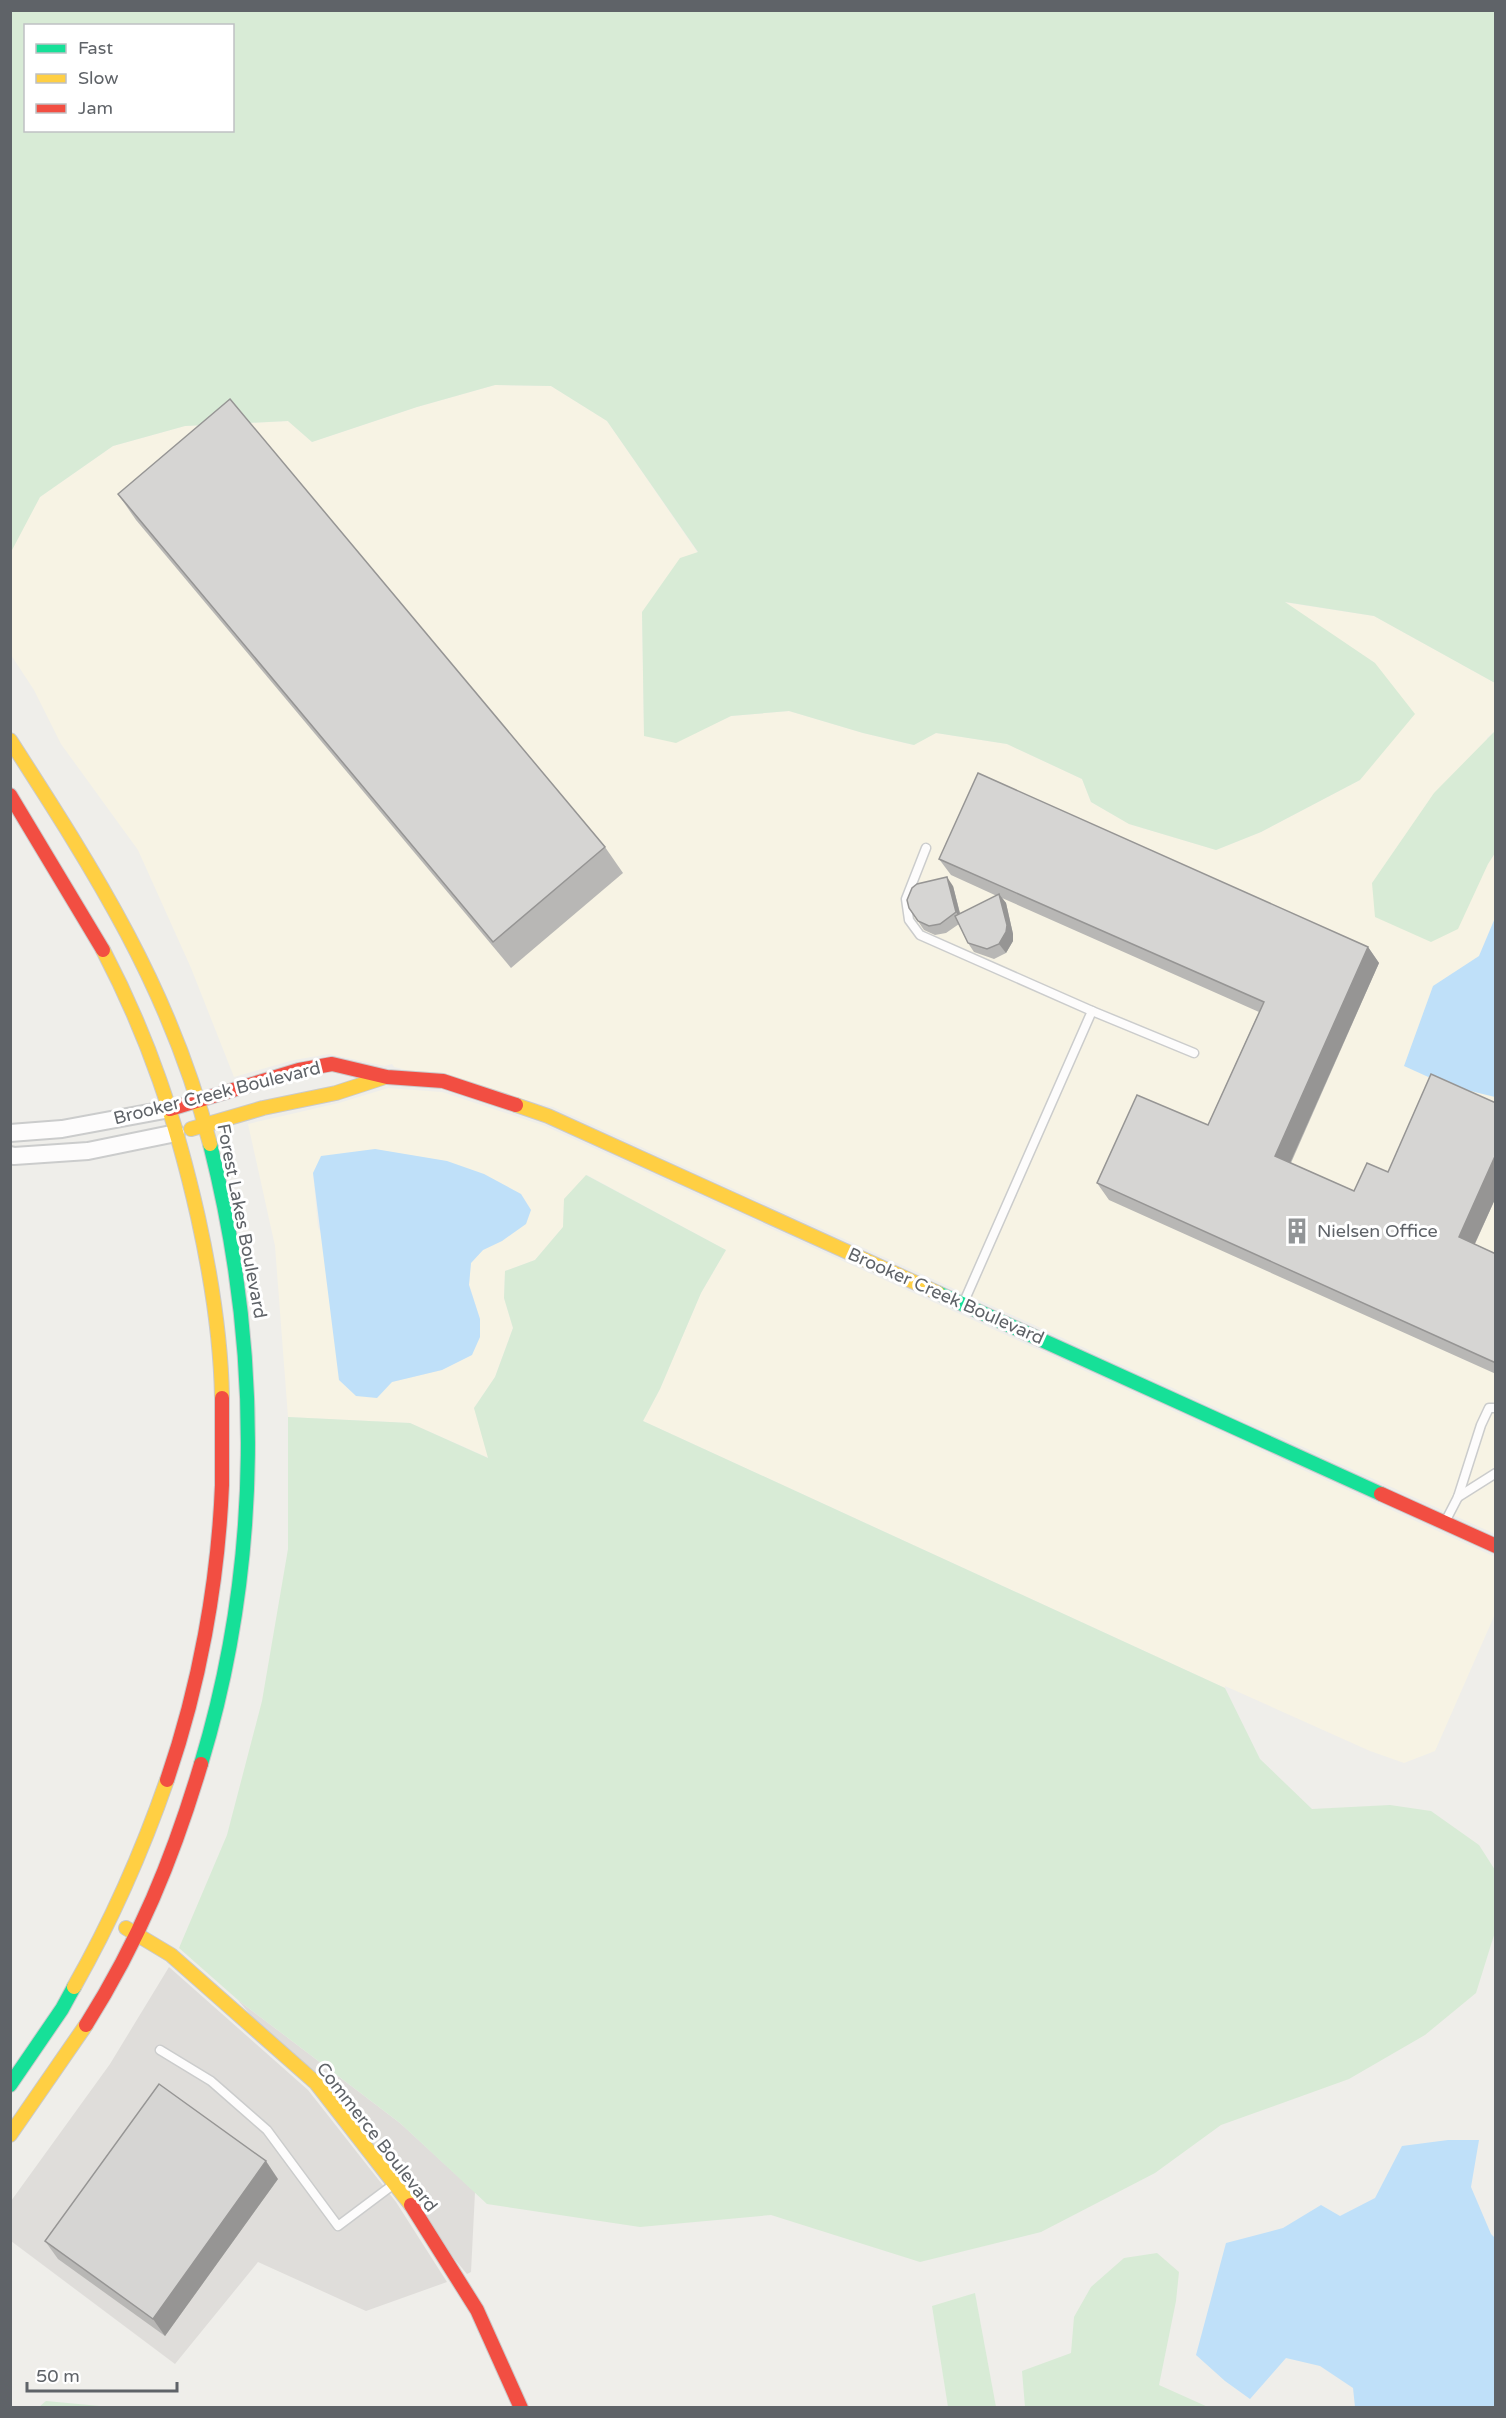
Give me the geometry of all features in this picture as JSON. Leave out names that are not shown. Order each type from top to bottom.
[{"type":"main road","name":"Forest Lakes Boulevard","points":[[10,740],[87,859],[133,942],[174,1031],[199,1101],[224,1205],[245,1329],[250,1396],[251,1477],[245,1557],[224,1681],[204,1761],[177,1840],[138,1935],[76,2042],[45,2089],[10,2135]]},
{"type":"main road","points":[[10,795],[110,959],[146,1040],[170,1108],[195,1198],[212,1286],[222,1395],[222,1476],[216,1556],[197,1670],[176,1754],[151,1831],[113,1919],[53,2024],[10,2085]]},
{"type":"main road","name":"Brooker Creek Boulevard","points":[[170,1108],[299,1070],[332,1064],[387,1077],[443,1081],[548,1116],[1496,1546]]},
{"type":"main road","name":"Brooker Creek Boulevard","points":[[176,1133],[263,1108],[336,1093],[387,1077]]},
{"type":"main road","name":"Commerce Boulevard","points":[[113,1919],[171,1954],[316,2083],[395,2183],[477,2310],[521,2408]]},
{"type":"street","name":"Brooker Creek Boulevard","points":[[10,1133],[62,1129],[170,1108]]},
{"type":"street","name":"Brooker Creek Boulevard","points":[[10,1155],[88,1151],[176,1133]]},
{"type":"lane","points":[[926,848],[906,899],[909,920],[920,935],[1194,1053]]},
{"type":"lane","points":[[963,1304],[1092,1011]]},
{"type":"lane","points":[[1444,1522],[1458,1497],[1481,1425],[1489,1408],[1496,1408]]},
{"type":"lane","points":[[1458,1497],[1496,1473]]},
{"type":"lane","points":[[160,2050],[211,2081],[267,2130],[338,2226],[395,2183]]},
{"type":"shaded area","points":[[495,385],[551,386],[607,421],[698,553],[642,612],[644,735],[676,742],[731,716],[789,711],[913,745],[936,733],[1007,744],[1082,779],[1091,802],[1129,824],[1216,850],[1261,832],[1360,780],[1375,663],[1283,602],[1374,616],[1495,683],[1495,731],[1487,738],[1488,864],[1495,853],[1495,918],[1479,956],[1492,1095],[1495,1097],[1495,1534],[553,1107],[394,1067],[392,1064],[385,1066],[329,1054],[294,1060],[234,1077],[191,968],[138,850],[61,744],[34,690],[11,655],[10,552],[40,497],[113,446],[185,426],[288,421],[312,442],[417,407]]},
{"type":"shaded area","points":[[388,1088],[442,1092],[545,1126],[1495,1557],[1495,1614],[1435,1751],[1404,1763],[1370,1751],[1225,1686],[1225,1688],[643,1421],[660,1389],[701,1293],[726,1250],[587,1175],[564,1199],[563,1227],[535,1260],[505,1271],[504,1298],[513,1328],[495,1377],[474,1408],[489,1458],[410,1423],[288,1417],[275,1246],[248,1124],[339,1103]],"holes":[[[322,1156],[484,1174],[521,1194],[531,1210],[502,1241],[483,1250],[471,1263],[469,1284],[480,1319],[480,1337],[442,1370],[392,1382],[318,1227],[313,1173]]]},
{"type":"shaded area","points":[[169,1967],[308,2090],[396,2202],[447,2282],[366,2311],[258,2262],[175,2364],[11,2241],[11,2201],[110,2064]]},
{"type":"shaded area","points":[[238,2000],[400,2123],[475,2192],[471,2272],[467,2274]]},
{"type":"green space","points":[[11,11],[1495,11],[1495,683],[1374,616],[1285,602],[1375,663],[1415,714],[1360,780],[1261,832],[1216,850],[1129,824],[1091,802],[1082,779],[1007,744],[936,733],[914,745],[863,733],[789,711],[731,716],[676,743],[644,736],[642,612],[680,558],[698,552],[607,421],[551,386],[495,385],[417,407],[312,442],[288,421],[185,426],[113,446],[40,497],[11,552]]},
{"type":"green space","points":[[1495,731],[1495,853],[1458,929],[1431,942],[1375,917],[1372,883],[1434,793]]},
{"type":"green space","points":[[586,1175],[726,1250],[701,1293],[660,1389],[643,1421],[1225,1688],[1260,1759],[1312,1809],[1390,1805],[1431,1811],[1479,1845],[1495,1870],[1495,1932],[1476,1993],[1425,2035],[1349,2079],[1221,2125],[1155,2173],[1041,2232],[920,2262],[771,2215],[640,2227],[487,2204],[400,2123],[238,2000],[179,1948],[227,1835],[262,1701],[288,1549],[288,1417],[410,1423],[488,1458],[474,1408],[495,1377],[513,1328],[504,1298],[505,1271],[535,1260],[563,1227],[564,1199]]},
{"type":"green space","points":[[1157,2253],[1179,2272],[1176,2301],[1159,2385],[1208,2407],[1025,2407],[1022,2371],[1071,2353],[1074,2317],[1091,2287],[1124,2258]]},
{"type":"green space","points":[[975,2293],[996,2407],[948,2407],[932,2306]]},
{"type":"green space","points":[[46,2401],[100,2406],[104,2407],[39,2407]]},
{"type":"water","points":[[1495,918],[1495,1097],[1446,1085],[1404,1066],[1433,986],[1479,956]]},
{"type":"water","points":[[375,1149],[447,1161],[484,1174],[521,1194],[531,1210],[526,1224],[502,1241],[483,1250],[471,1263],[469,1285],[480,1319],[480,1337],[472,1355],[442,1370],[392,1382],[377,1398],[356,1396],[339,1380],[313,1173],[321,1156]]},
{"type":"water","points":[[1448,2140],[1479,2140],[1471,2187],[1491,2234],[1495,2238],[1495,2407],[1355,2407],[1353,2388],[1320,2366],[1286,2358],[1250,2399],[1225,2381],[1196,2355],[1226,2243],[1283,2228],[1321,2205],[1340,2216],[1375,2198],[1402,2146]]},
{"type":"building","points":[[230,399],[605,847],[493,942],[118,494]]},
{"type":"building","points":[[978,773],[1368,947],[1275,1156],[1354,1191],[1367,1163],[1388,1172],[1431,1074],[1496,1103],[1496,1154],[1459,1237],[1496,1254],[1496,1363],[1097,1183],[1137,1095],[1208,1125],[1264,1002],[939,859]]},
{"type":"building","points":[[947,877],[956,912],[940,924],[929,926],[918,921],[909,908],[907,900],[912,888],[917,884]]},
{"type":"building","points":[[999,894],[1007,925],[999,944],[987,949],[968,943],[955,916]]},
{"type":"building","points":[[159,2084],[266,2161],[153,2319],[45,2241]]},
{"type":"traffic: fast","points":[[201,1764],[221,1688],[235,1611],[244,1533],[248,1455],[246,1377],[239,1299],[227,1221],[210,1144]]},
{"type":"traffic: fast","points":[[938,1293],[1381,1494]]},
{"type":"traffic: fast","points":[[10,2085],[62,2009],[74,1987]]},
{"type":"traffic: slow","points":[[10,740],[72,837],[152,983],[194,1088],[210,1144]]},
{"type":"traffic: slow","points":[[103,950],[134,1015],[160,1080],[180,1147],[198,1217],[211,1284],[220,1352],[222,1398]]},
{"type":"traffic: slow","points":[[191,1129],[263,1108],[336,1093],[385,1077]]},
{"type":"traffic: slow","points":[[516,1105],[548,1116],[938,1293]]},
{"type":"traffic: slow","points":[[74,1987],[125,1885],[167,1780]]},
{"type":"traffic: slow","points":[[126,1928],[171,1955],[316,2083],[411,2205]]},
{"type":"traffic: slow","points":[[10,2135],[86,2025]]},
{"type":"traffic: jam","points":[[10,795],[103,950]]},
{"type":"traffic: jam","points":[[170,1109],[299,1070],[332,1064],[387,1077],[443,1081],[516,1105]]},
{"type":"traffic: jam","points":[[167,1780],[189,1709],[211,1597],[220,1522],[222,1398]]},
{"type":"traffic: jam","points":[[1381,1494],[1496,1546]]},
{"type":"traffic: jam","points":[[86,2025],[122,1962],[153,1898],[179,1833],[201,1764]]},
{"type":"traffic: jam","points":[[411,2205],[477,2310],[521,2408]]},
{"type":"place","name":"Nielsen Office","points":[[1297,1231]]}]
